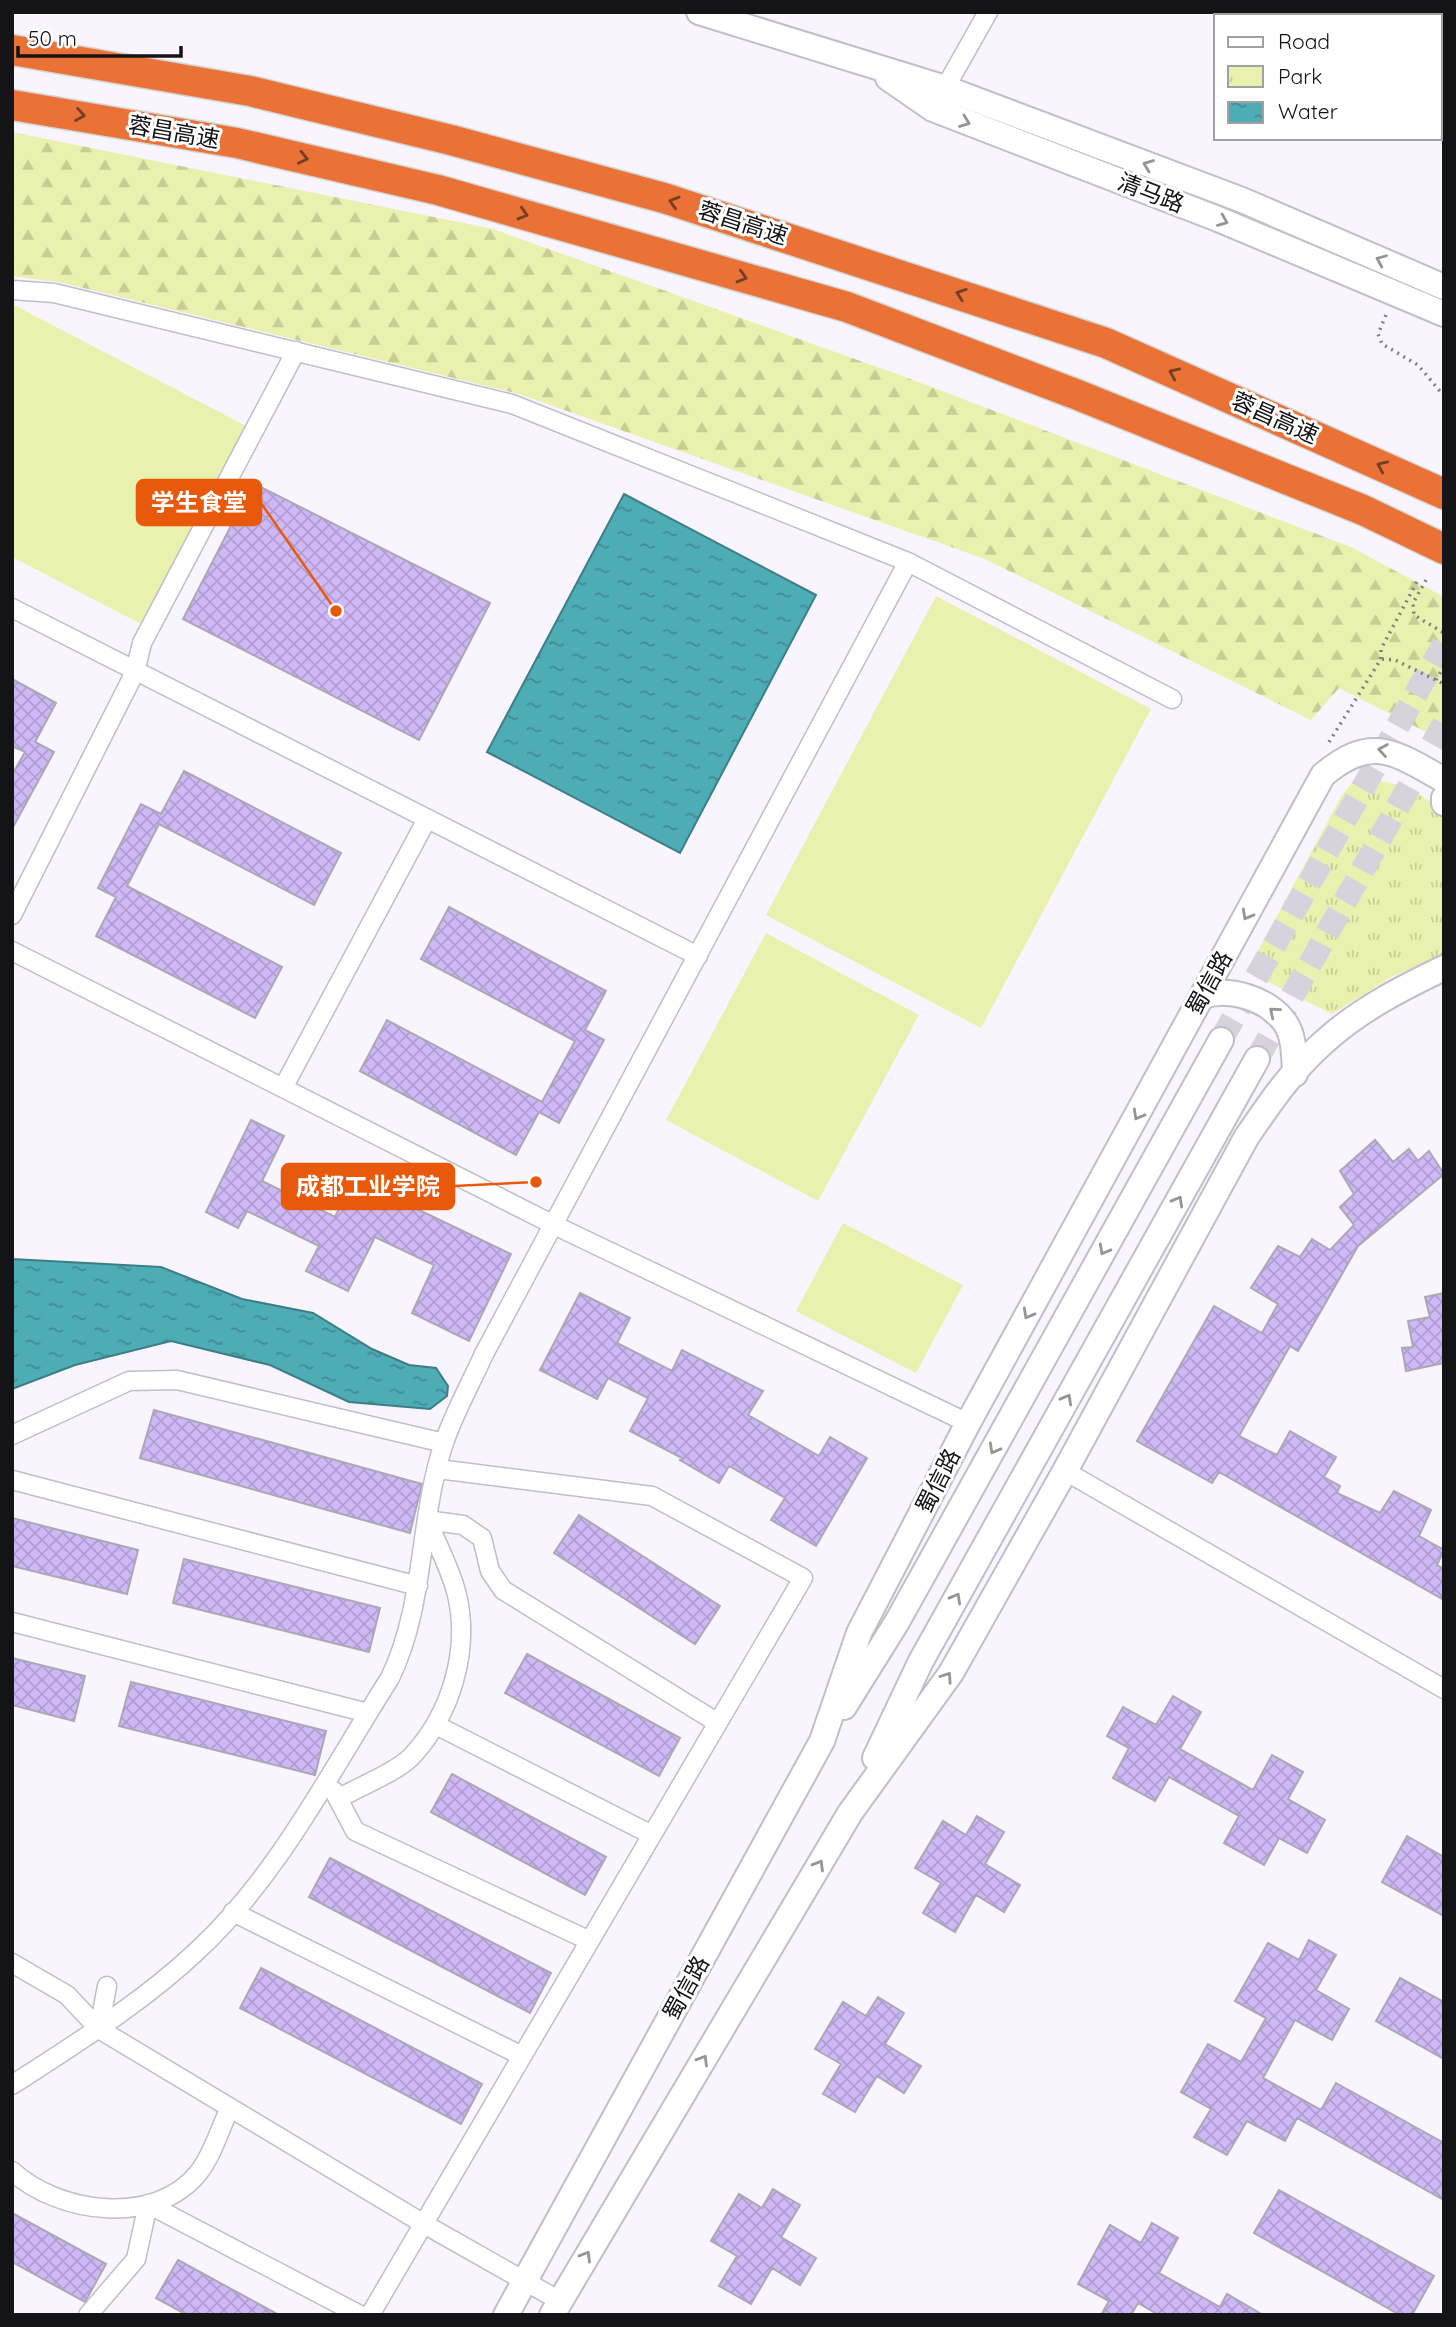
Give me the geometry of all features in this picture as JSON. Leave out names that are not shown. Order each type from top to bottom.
[{"type":"highway","name":"蓉昌高速","points":[[12,51],[250,91],[451,140],[664,198],[1105,343],[1444,494]]},
{"type":"highway","name":"蓉昌高速","points":[[12,105],[237,143],[438,190],[848,307],[1091,400],[1363,510],[1444,549]]},
{"type":"main road","name":"清马路","points":[[699,12],[865,62],[939,99],[1444,314]]},
{"type":"main road","name":"清马路","points":[[939,99],[1242,200],[1444,287]]},
{"type":"main road","name":"蜀信路","points":[[506,2315],[822,1741],[859,1633],[968,1423],[1323,775],[1339,761],[1372,748],[1395,752],[1444,780]]},
{"type":"main road","points":[[1444,798],[1444,803]]},
{"type":"main road","points":[[556,2308],[850,1813],[951,1673],[1065,1472],[1246,1138],[1295,1074],[1325,1041],[1396,991],[1444,968]]},
{"type":"main road","points":[[1203,996],[1228,993],[1265,1005],[1285,1021],[1293,1044],[1295,1074]]},
{"type":"main road","points":[[822,1741],[897,1622],[1221,1040]]},
{"type":"main road","points":[[850,1813],[921,1661],[1257,1059]]},
{"type":"street","points":[[939,99],[988,12]]},
{"type":"street","points":[[12,290],[54,293],[512,404],[908,562],[1172,699]]},
{"type":"street","points":[[12,915],[135,672],[142,643],[296,351]]},
{"type":"street","points":[[12,2085],[99,2029],[198,1951],[260,1880],[368,1713],[405,1647],[418,1586],[427,1520],[444,1443],[484,1354],[908,562]]},
{"type":"street","points":[[12,608],[698,956]]},
{"type":"street","points":[[283,1088],[427,819]]},
{"type":"street","points":[[12,951],[554,1225],[968,1423]]},
{"type":"street","points":[[12,1435],[129,1381],[177,1380],[444,1443]]},
{"type":"street","points":[[370,2315],[803,1578],[652,1496],[438,1469]]},
{"type":"street","points":[[1065,1472],[1444,1689]]},
{"type":"street","points":[[12,1480],[418,1586]]},
{"type":"street","points":[[427,1520],[463,1525],[482,1538],[490,1571],[503,1590],[718,1723]]},
{"type":"street","points":[[338,1799],[411,1758],[436,1725],[455,1685],[460,1640],[457,1596],[427,1520]]},
{"type":"street","points":[[12,1622],[368,1713]]},
{"type":"street","points":[[436,1725],[652,1835]]},
{"type":"street","points":[[327,1778],[355,1830],[590,1941]]},
{"type":"street","points":[[233,1912],[522,2056]]},
{"type":"street","points":[[12,1964],[67,1995],[99,2029],[424,2224],[525,2281],[556,2308]]},
{"type":"street","points":[[99,2029],[107,1986]]},
{"type":"street","points":[[12,2171],[26,2184],[72,2203],[117,2209],[161,2202],[199,2172],[230,2108]]},
{"type":"street","points":[[88,2315],[136,2259],[148,2204]]},
{"type":"street","points":[[148,2204],[360,2315]]},
{"type":"path","points":[[1394,293],[1378,334],[1382,344],[1418,365],[1444,397]]},
{"type":"path","points":[[1323,775],[1325,747],[1381,659],[1381,649],[1419,578]]},
{"type":"path","points":[[1426,580],[1413,603],[1414,615],[1444,633]]},
{"type":"path","points":[[1381,659],[1395,660],[1444,684]]},
{"type":"path","points":[[1436,680],[1444,666]]},
{"type":"green space","points":[[12,132],[493,229],[905,377],[1351,547],[1444,597],[1444,741],[1339,688],[1311,720],[985,559],[519,394],[59,282],[12,276]]},
{"type":"green space","points":[[12,304],[248,427],[143,625],[12,557]]},
{"type":"green space","points":[[936,596],[1151,709],[981,1028],[766,915]]},
{"type":"green space","points":[[1358,776],[1404,786],[1444,809],[1444,955],[1393,976],[1332,1014],[1247,971],[1342,795]]},
{"type":"green space","points":[[766,933],[919,1015],[818,1201],[666,1120]]},
{"type":"green space","points":[[843,1223],[963,1285],[916,1373],[796,1311]]},
{"type":"water","points":[[624,494],[816,595],[680,853],[487,752]]},
{"type":"water","points":[[12,1259],[161,1267],[242,1299],[313,1313],[372,1349],[409,1365],[436,1368],[448,1386],[447,1396],[430,1409],[349,1402],[270,1365],[171,1341],[75,1365],[12,1389]]},
{"type":"building","points":[[253,483],[490,603],[419,740],[183,619]]},
{"type":"building","points":[[12,679],[56,703],[35,742],[54,752],[12,829],[12,775],[25,752],[12,746]]},
{"type":"building","points":[[184,771],[341,853],[314,905],[159,824],[127,886],[282,967],[255,1018],[96,936],[116,897],[98,888],[141,804],[161,814]]},
{"type":"building","points":[[449,907],[606,991],[585,1030],[604,1040],[559,1123],[539,1112],[516,1155],[360,1071],[387,1020],[542,1102],[575,1041],[421,959]]},
{"type":"building","points":[[251,1120],[284,1136],[262,1181],[335,1217],[358,1170],[398,1189],[394,1198],[511,1254],[469,1341],[412,1313],[434,1265],[375,1237],[348,1291],[306,1271],[319,1246],[247,1211],[238,1228],[206,1212]]},
{"type":"building","points":[[1375,1140],[1393,1162],[1409,1149],[1418,1161],[1429,1151],[1444,1174],[1358,1246],[1298,1351],[1290,1346],[1239,1436],[1277,1455],[1290,1431],[1336,1457],[1324,1477],[1340,1486],[1337,1493],[1380,1513],[1394,1491],[1431,1510],[1419,1536],[1444,1550],[1437,1565],[1444,1569],[1444,1600],[1219,1472],[1212,1483],[1137,1441],[1214,1306],[1262,1333],[1278,1304],[1251,1288],[1278,1246],[1300,1257],[1312,1239],[1330,1250],[1354,1225],[1340,1207],[1354,1194],[1340,1171]]},
{"type":"building","points":[[580,1293],[630,1318],[617,1343],[672,1371],[682,1350],[763,1391],[748,1415],[819,1456],[830,1437],[867,1458],[816,1546],[771,1520],[785,1498],[729,1466],[719,1483],[680,1460],[682,1458],[630,1431],[648,1398],[608,1378],[597,1399],[540,1370]]},
{"type":"building","points":[[1444,1293],[1444,1363],[1406,1371],[1402,1348],[1413,1347],[1408,1321],[1430,1317],[1425,1297]]},
{"type":"building","points":[[154,1410],[422,1484],[410,1533],[140,1458]]},
{"type":"building","points":[[579,1515],[720,1606],[695,1644],[554,1553]]},
{"type":"building","points":[[12,1518],[138,1550],[127,1594],[12,1566]]},
{"type":"building","points":[[184,1559],[380,1608],[369,1652],[173,1603]]},
{"type":"building","points":[[527,1654],[680,1738],[659,1776],[505,1693]]},
{"type":"building","points":[[12,1658],[85,1676],[74,1721],[12,1705]]},
{"type":"building","points":[[131,1682],[326,1731],[315,1775],[119,1726]]},
{"type":"building","points":[[1173,1696],[1201,1712],[1180,1749],[1253,1790],[1272,1755],[1303,1772],[1288,1799],[1325,1820],[1307,1853],[1279,1838],[1264,1865],[1224,1843],[1239,1816],[1169,1777],[1155,1801],[1113,1778],[1129,1748],[1107,1736],[1123,1707],[1156,1725]]},
{"type":"building","points":[[452,1774],[606,1857],[585,1895],[431,1812]]},
{"type":"building","points":[[977,1816],[1004,1832],[985,1864],[1020,1885],[1004,1912],[976,1895],[955,1932],[923,1913],[941,1883],[915,1868],[943,1821],[966,1835]]},
{"type":"building","points":[[1407,1836],[1444,1857],[1444,1916],[1382,1882]]},
{"type":"building","points":[[330,1858],[551,1973],[530,2013],[309,1897]]},
{"type":"building","points":[[1309,1940],[1336,1955],[1316,1990],[1349,2009],[1332,2040],[1295,2020],[1263,2078],[1321,2110],[1336,2083],[1444,2143],[1444,2200],[1297,2118],[1285,2141],[1247,2121],[1227,2155],[1194,2137],[1211,2109],[1181,2092],[1208,2044],[1241,2062],[1266,2018],[1235,2001],[1268,1943],[1299,1960]]},
{"type":"building","points":[[261,1968],[482,2084],[461,2124],[240,2008]]},
{"type":"building","points":[[1400,1978],[1444,2002],[1444,2059],[1376,2021]]},
{"type":"building","points":[[878,1997],[904,2013],[885,2044],[921,2066],[904,2093],[877,2076],[855,2112],[823,2094],[841,2064],[815,2049],[843,2002],[866,2016]]},
{"type":"building","points":[[773,2189],[800,2205],[781,2237],[816,2258],[800,2285],[772,2268],[751,2304],[719,2286],[737,2256],[711,2241],[739,2194],[762,2208]]},
{"type":"building","points":[[1279,2190],[1434,2276],[1412,2315],[1400,2315],[1254,2233]]},
{"type":"building","points":[[12,2213],[106,2264],[85,2302],[12,2262]]},
{"type":"building","points":[[1152,2223],[1178,2238],[1159,2273],[1220,2307],[1227,2294],[1263,2315],[1159,2315],[1138,2303],[1131,2315],[1101,2315],[1109,2301],[1078,2284],[1110,2225],[1141,2243]]},
{"type":"building","points":[[178,2260],[279,2315],[187,2315],[156,2298]]},
{"type":"tunnel","points":[[1221,1040],[1444,644]]},
{"type":"tunnel","points":[[1257,1059],[1444,724]]},
{"type":"place","name":"学生食堂","points":[[336,611]]},
{"type":"place","name":"成都工业学院","points":[[536,1182]]}]
